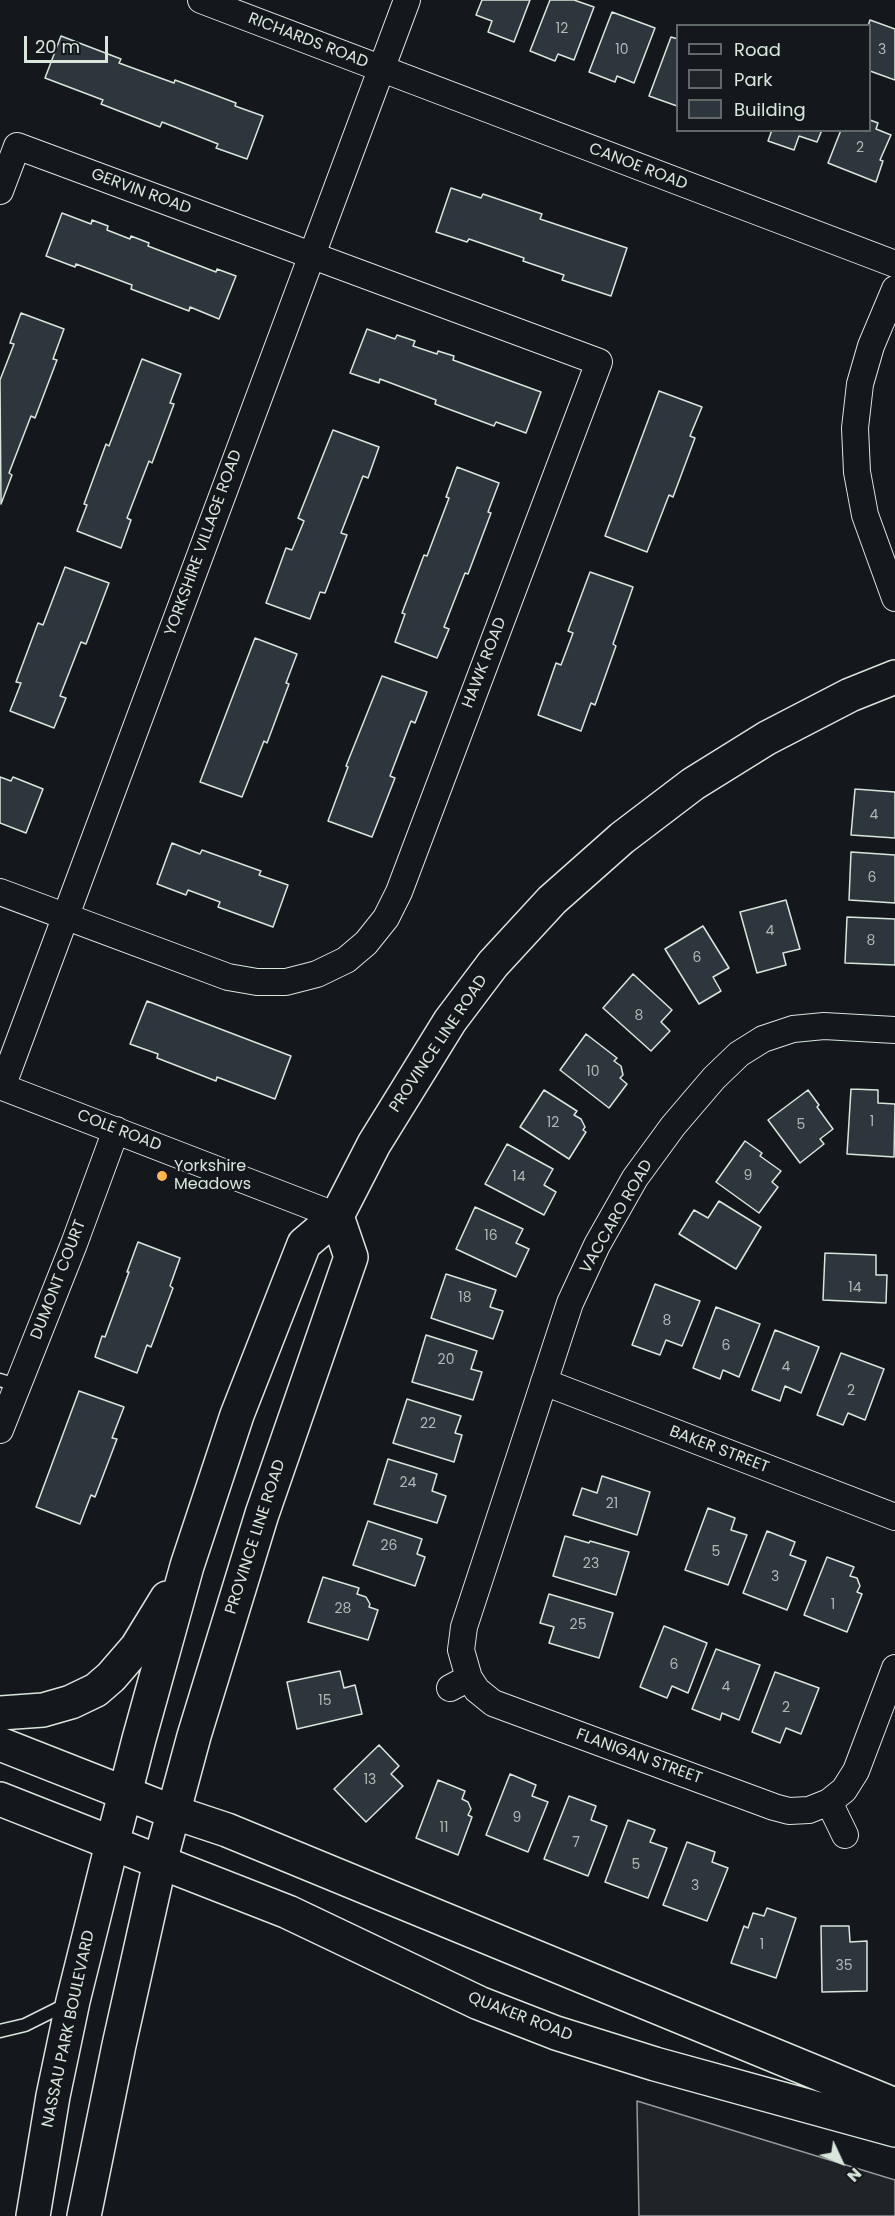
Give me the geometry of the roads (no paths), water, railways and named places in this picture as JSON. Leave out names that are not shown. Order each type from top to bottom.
[{"type":"main road","name":"PROVINCE LINE ROAD","points":[[112,1844],[187,1566],[237,1415],[304,1244],[337,1215],[374,1144],[450,1022],[493,964],[552,900],[622,838],[693,784],[767,738],[850,695],[895,677]]},
{"type":"main road","name":"PROVINCE LINE ROAD","points":[[160,1862],[197,1725],[261,1514],[351,1257],[337,1215]]},
{"type":"main road","points":[[0,1713],[43,1710],[71,1702],[96,1690],[111,1677],[136,1647],[187,1566]]},
{"type":"main road","points":[[0,1744],[173,1812],[227,1830],[895,2105]]},
{"type":"main road","points":[[0,1799],[40,1813],[112,1844]]},
{"type":"main road","name":"QUAKER ROAD","points":[[112,1844],[288,1912],[479,2003],[556,2033],[655,2064],[895,2130]]},
{"type":"main road","name":"NASSAU PARK BOULEVARD","points":[[33,2216],[53,2096],[73,2001],[112,1844]]},
{"type":"main road","points":[[84,2216],[118,2045],[160,1862]]},
{"type":"street","name":"RICHARDS ROAD","points":[[201,0],[381,69]]},
{"type":"street","name":"YORKSHIRE VILLAGE ROAD","points":[[1,1086],[407,0]]},
{"type":"street","name":"CANOE ROAD","points":[[381,69],[895,264]]},
{"type":"street","name":"GERVIN ROAD","points":[[0,191],[17,146],[311,255]]},
{"type":"street","name":"HAWK ROAD","points":[[66,917],[228,977],[257,982],[286,982],[317,974],[345,960],[366,943],[386,918],[399,892],[599,362],[311,255]]},
{"type":"street","points":[[895,289],[871,346],[860,384],[855,428],[857,472],[865,515],[895,598]]},
{"type":"street","points":[[0,892],[66,917]]},
{"type":"street","name":"VACCARO ROAD","points":[[464,1628],[570,1303],[597,1245],[635,1178],[672,1126],[714,1078],[739,1054],[763,1039],[793,1029],[824,1026],[895,1030]]},
{"type":"street","name":"COLE ROAD","points":[[1,1086],[337,1215]]},
{"type":"street","name":"DUMONT COURT","points":[[0,1430],[9,1383],[74,1244],[116,1130]]},
{"type":"street","name":"BAKER STREET","points":[[543,1382],[895,1517]]},
{"type":"street","name":"FLANIGAN STREET","points":[[464,1628],[460,1683],[477,1690],[493,1703],[774,1808],[789,1811],[809,1810],[829,1802],[844,1790],[856,1771],[895,1668]]},
{"type":"street","points":[[829,1802],[844,1835]]},
{"type":"lane","points":[[0,2031],[25,2025],[73,2001]]},
{"type":"place","name":"Yorkshire Meadows","points":[[162,1176]]}]
